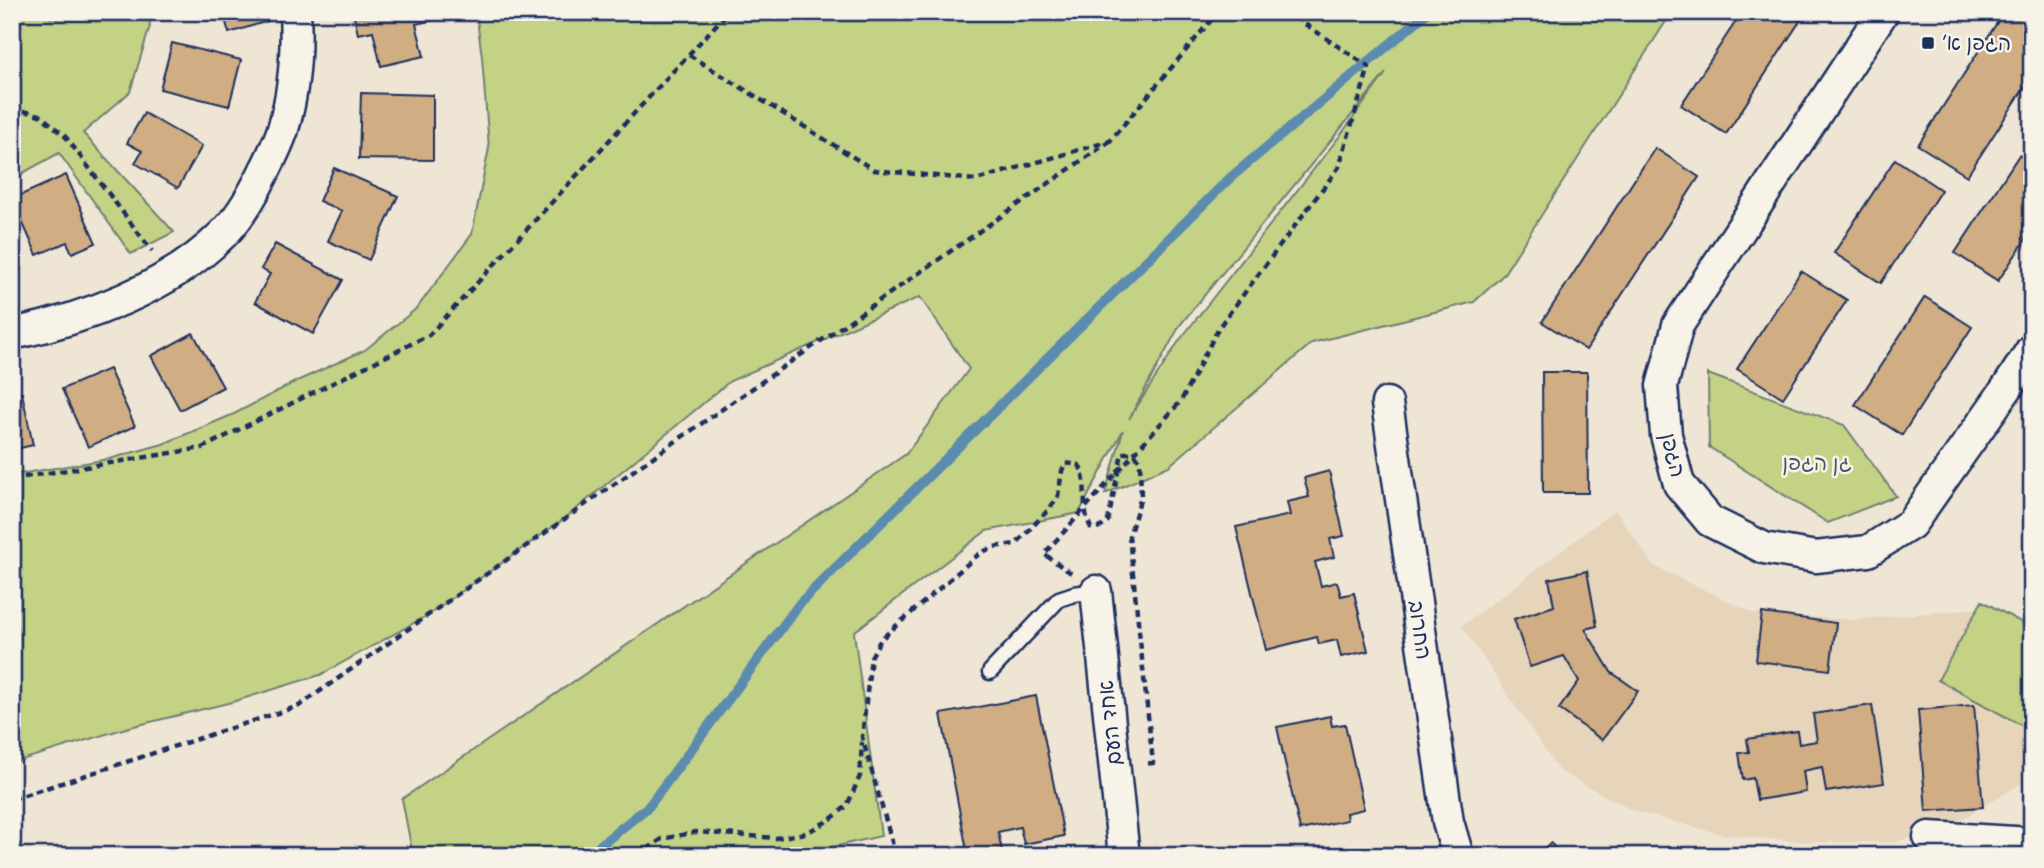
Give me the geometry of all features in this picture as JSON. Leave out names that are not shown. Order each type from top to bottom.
[{"type":"street","points":[[12,334],[84,314],[148,287],[186,265],[223,234],[249,202],[283,129],[292,83],[296,40],[295,12]]},
{"type":"street","name":"הגפן","points":[[1883,12],[1678,325],[1662,386],[1666,435],[1679,484],[1710,521],[1764,548],[1816,557],[1868,551],[1911,524],[2032,349]]},
{"type":"street","name":"החרוב","points":[[1387,403],[1448,822],[1458,856]]},
{"type":"street","name":"אחד העם","points":[[1096,591],[1124,856]]},
{"type":"street","points":[[1928,837],[2032,844]]},
{"type":"lane","points":[[990,672],[1059,599],[1096,591]]},
{"type":"path","points":[[12,479],[202,448],[429,335],[729,12]]},
{"type":"path","points":[[12,799],[299,706],[1110,141],[1218,12]]},
{"type":"path","points":[[1096,591],[1044,554],[1181,401],[1219,327],[1339,167],[1369,67],[1287,12]]},
{"type":"path","points":[[689,55],[874,170],[976,180],[1110,141]]},
{"type":"path","points":[[12,108],[40,115],[65,136],[170,274]]},
{"type":"path","points":[[636,856],[662,839],[696,832],[776,838],[806,833],[847,806],[860,776],[862,737]]},
{"type":"shaded area","points":[[1615,510],[1654,566],[1753,613],[1852,620],[1983,608],[2032,632],[2032,777],[1964,818],[1896,842],[1810,842],[1725,835],[1634,811],[1559,771],[1462,626]]},
{"type":"green space","points":[[12,12],[46,12],[51,18],[57,12],[148,12],[150,26],[130,92],[83,133],[174,232],[131,254],[59,153],[12,179]]},
{"type":"green space","points":[[476,12],[1672,12],[1503,275],[1474,302],[1312,343],[1169,466],[1105,494],[1123,430],[1079,513],[986,531],[854,632],[881,836],[793,856],[413,856],[402,799],[906,454],[969,369],[920,297],[730,381],[568,516],[430,614],[320,675],[232,702],[126,728],[12,763],[12,475],[109,459],[163,444],[234,414],[365,350],[417,308],[472,234],[489,148]],"holes":[[[1386,73],[1179,341],[1129,419],[1180,325]]]},
{"type":"green space","name":"גן הגפן","points":[[1708,374],[1844,425],[1896,496],[1828,523],[1709,447]]},
{"type":"green space","points":[[1982,601],[2032,628],[2032,731],[1938,680]]},
{"type":"building","points":[[223,12],[265,12],[268,21],[229,33]]},
{"type":"building","points":[[353,12],[431,12],[433,20],[416,24],[424,56],[381,66],[373,31],[358,34]]},
{"type":"building","points":[[1742,12],[1806,12],[1726,134],[1681,105]]},
{"type":"building","points":[[2004,12],[2032,12],[2032,76],[1967,176],[1918,145]]},
{"type":"building","points":[[172,43],[241,60],[229,106],[160,89]]},
{"type":"building","points":[[361,93],[433,95],[433,160],[359,159]]},
{"type":"building","points":[[144,113],[202,146],[178,188],[135,163],[142,151],[127,143]]},
{"type":"building","points":[[1655,148],[1699,177],[1586,350],[1542,322]]},
{"type":"building","points":[[2019,155],[2032,164],[2032,230],[1998,281],[1955,253]]},
{"type":"building","points":[[1895,159],[1941,190],[1881,283],[1834,253]]},
{"type":"building","points":[[334,168],[398,196],[369,260],[328,241],[342,211],[319,201]]},
{"type":"building","points":[[66,175],[96,243],[72,253],[67,242],[37,255],[12,199]]},
{"type":"building","points":[[275,244],[343,280],[313,334],[255,302],[270,274],[261,269]]},
{"type":"building","points":[[1801,271],[1847,300],[1783,398],[1737,369]]},
{"type":"building","points":[[1925,297],[1972,327],[1902,435],[1855,405]]},
{"type":"building","points":[[193,333],[223,387],[180,410],[151,356]]},
{"type":"building","points":[[109,369],[135,426],[88,447],[62,389]]},
{"type":"building","points":[[1542,372],[1587,372],[1588,493],[1543,493]]},
{"type":"building","points":[[22,393],[33,445],[12,450],[12,395]]},
{"type":"building","points":[[1329,471],[1344,536],[1330,539],[1334,557],[1315,562],[1321,586],[1337,582],[1341,596],[1354,593],[1368,651],[1341,657],[1337,640],[1319,644],[1317,637],[1266,650],[1236,527],[1290,515],[1287,502],[1309,497],[1304,478]]},
{"type":"building","points":[[1587,571],[1597,626],[1585,629],[1611,672],[1638,691],[1602,740],[1559,709],[1579,681],[1564,656],[1530,667],[1514,619],[1554,606],[1549,579]]},
{"type":"building","points":[[1762,613],[1836,623],[1830,670],[1756,661]]},
{"type":"building","points":[[1036,696],[1064,836],[1024,844],[1020,827],[998,832],[1002,851],[968,856],[941,714]]},
{"type":"building","points":[[1872,705],[1884,783],[1826,792],[1822,767],[1803,771],[1806,792],[1757,800],[1753,778],[1743,780],[1739,753],[1749,752],[1747,739],[1797,731],[1799,744],[1817,741],[1813,714]]},
{"type":"building","points":[[1974,705],[1983,807],[1926,811],[1918,710]]},
{"type":"building","points":[[1330,716],[1332,726],[1345,724],[1364,809],[1346,813],[1347,820],[1300,830],[1277,727]]},
{"type":"building","points":[[1551,843],[1561,856],[1535,856]]},
{"type":"waterway","points":[[587,856],[649,806],[800,603],[1230,178],[1428,12]]},
{"type":"place","name":"הגפן א׳","points":[[1928,43]]}]
